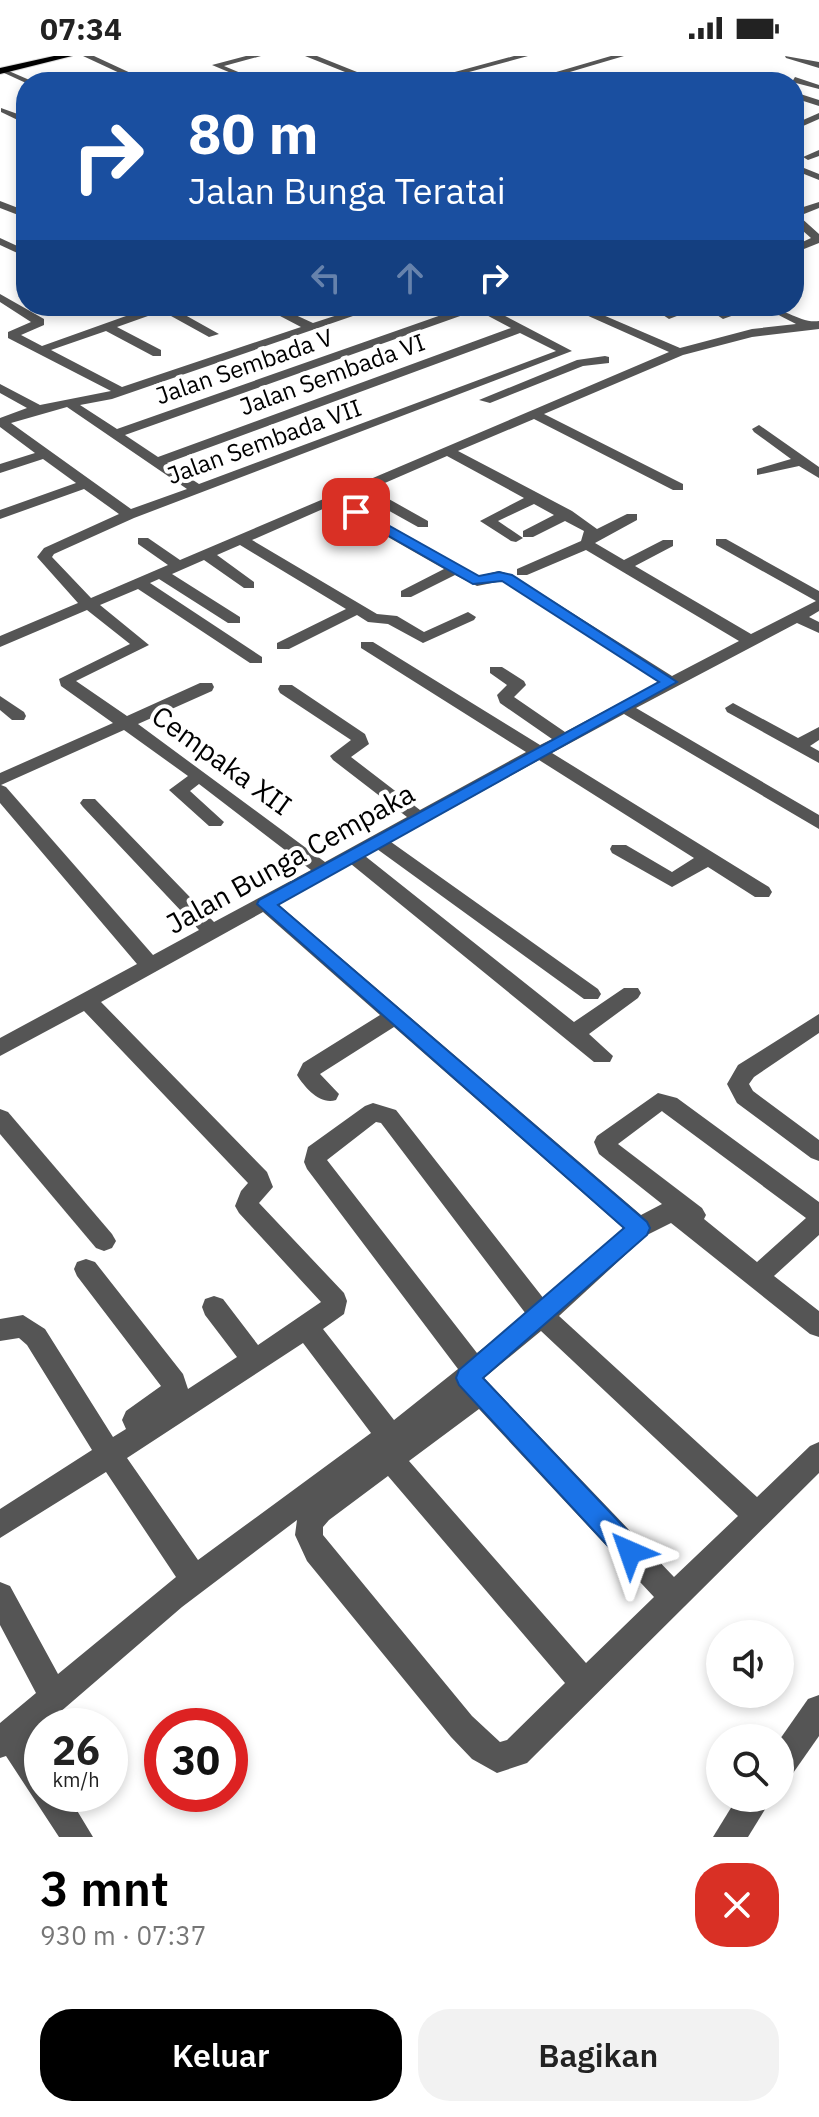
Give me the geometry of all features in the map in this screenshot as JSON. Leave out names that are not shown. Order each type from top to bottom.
[{"type":"highway","points":[[2,69],[49,56]]},
{"type":"highway","points":[[2,69],[67,56]]},
{"type":"street","points":[[87,56],[123,72]]},
{"type":"street","points":[[232,72],[212,62],[257,56]]},
{"type":"street","points":[[309,56],[351,72]]},
{"type":"street","points":[[461,72],[524,56]]},
{"type":"street","points":[[562,72],[620,56]]},
{"type":"street","points":[[789,56],[819,65]]},
{"type":"street","points":[[806,97],[818,87]]},
{"type":"street","points":[[4,110],[16,116]]},
{"type":"street","points":[[808,157],[819,153]]},
{"type":"street","points":[[804,226],[818,239],[804,245]]},
{"type":"street","points":[[32,316],[39,320],[37,324],[12,333],[121,391]]},
{"type":"street","points":[[41,350],[134,316]]},
{"type":"street","points":[[178,316],[213,334]]},
{"type":"street","points":[[288,316],[313,328]]},
{"type":"street","points":[[0,422],[67,402],[96,399],[344,316]]},
{"type":"street","name":"Jalan Sembada V","points":[[116,434],[449,316]]},
{"type":"street","points":[[497,316],[522,328]]},
{"type":"street","points":[[597,316],[679,352]]},
{"type":"street","points":[[790,316],[814,326]]},
{"type":"street","points":[[105,326],[157,353]]},
{"type":"street","points":[[0,642],[679,352],[752,333],[814,326]]},
{"type":"street","name":"Jalan Sembada VII","points":[[89,604],[45,561],[44,557],[49,551],[129,515],[564,353],[565,348],[522,328]]},
{"type":"street","name":"Jalan Sembada VI","points":[[157,462],[522,328]]},
{"type":"street","points":[[485,400],[581,363],[605,360]]},
{"type":"street","points":[[0,388],[38,409]]},
{"type":"street","points":[[503,394],[678,487]]},
{"type":"street","points":[[67,402],[198,490]]},
{"type":"street","points":[[0,422],[129,515]]},
{"type":"street","points":[[759,429],[819,474]]},
{"type":"street","points":[[450,452],[567,514],[590,529],[588,541]]},
{"type":"street","points":[[0,469],[44,454]]},
{"type":"street","points":[[762,472],[800,461]]},
{"type":"street","points":[[0,515],[85,484]]},
{"type":"street","points":[[361,489],[423,524]]},
{"type":"street","points":[[536,498],[487,521],[522,536],[567,514]]},
{"type":"street","points":[[335,501],[480,582],[499,576],[507,578],[670,682]]},
{"type":"street","points":[[522,572],[632,517]]},
{"type":"street","points":[[241,539],[374,619],[391,619],[423,638],[468,617]]},
{"type":"street","points":[[143,541],[180,566]]},
{"type":"street","points":[[588,541],[751,641]]},
{"type":"street","points":[[721,542],[819,597]]},
{"type":"street","points":[[625,565],[668,543]]},
{"type":"street","points":[[207,555],[249,585]]},
{"type":"street","points":[[406,594],[457,568]]},
{"type":"street","points":[[161,574],[234,620]]},
{"type":"street","points":[[139,583],[256,660]]},
{"type":"street","name":"Cempaka XII","points":[[89,604],[141,645],[66,681],[200,776],[325,871]]},
{"type":"street","name":"Jalan Bunga Cempaka","points":[[0,1048],[623,707],[819,605]]},
{"type":"street","points":[[283,646],[358,609]]},
{"type":"street","points":[[796,616],[819,628]]},
{"type":"street","points":[[367,645],[762,892]]},
{"type":"street","points":[[496,670],[518,685],[505,695],[506,699],[564,739]]},
{"type":"street","points":[[0,780],[206,687]]},
{"type":"street","points":[[286,689],[359,738],[360,744],[339,756],[419,818]]},
{"type":"street","points":[[0,701],[18,716]]},
{"type":"street","points":[[623,707],[819,823]]},
{"type":"street","points":[[733,708],[819,758]]},
{"type":"street","points":[[798,746],[819,732]]},
{"type":"street","points":[[200,776],[178,790],[215,822]]},
{"type":"street","points":[[0,791],[151,967]]},
{"type":"street","points":[[89,803],[213,933]]},
{"type":"street","points":[[378,841],[591,994]]},
{"type":"street","points":[[619,849],[672,881],[706,859]]},
{"type":"street","points":[[352,855],[602,1056]]},
{"type":"street","points":[[266,904],[639,1228]]},
{"type":"street","points":[[574,1033],[631,993]]},
{"type":"street","points":[[87,1001],[259,1179],[261,1187],[249,1198],[247,1206],[335,1301],[335,1306],[255,1361],[105,1448]]},
{"type":"street","points":[[328,1094],[308,1075],[311,1069],[395,1016]]},
{"type":"street","points":[[819,1022],[746,1071],[738,1084],[745,1097],[819,1152]]},
{"type":"street","points":[[819,1215],[664,1102],[658,1102],[605,1142],[607,1148],[819,1313]]},
{"type":"street","points":[[673,1597],[474,1380],[315,1162],[316,1153],[373,1112],[388,1116],[542,1316],[758,1516]]},
{"type":"street","points":[[0,1118],[104,1241]]},
{"type":"street","points":[[818,1457],[516,1752],[497,1758],[482,1749],[317,1551],[307,1532],[308,1525],[319,1511],[391,1446],[474,1380],[639,1228],[664,1213],[679,1215],[819,1326]]},
{"type":"street","points":[[765,1269],[819,1221]]},
{"type":"street","points":[[0,1525],[175,1392],[174,1382],[86,1269]]},
{"type":"street","points":[[214,1307],[255,1361]]},
{"type":"street","points":[[0,1330],[16,1325],[31,1331],[105,1448],[195,1580]]},
{"type":"street","points":[[306,1327],[375,1418],[391,1446],[584,1683]]},
{"type":"street","points":[[24,1762],[5,1739],[54,1696],[195,1580],[391,1446]]},
{"type":"street","points":[[0,1596],[54,1696]]},
{"type":"street","points":[[794,1745],[819,1710]]},
{"type":"street","points":[[61,1812],[77,1837]]},
{"type":"street","points":[[729,1837],[746,1812]]},
{"type":"route","points":[[356,512],[477,581],[499,576],[507,578],[670,682],[266,904],[639,1228],[542,1316],[467,1378],[630,1552]]}]
